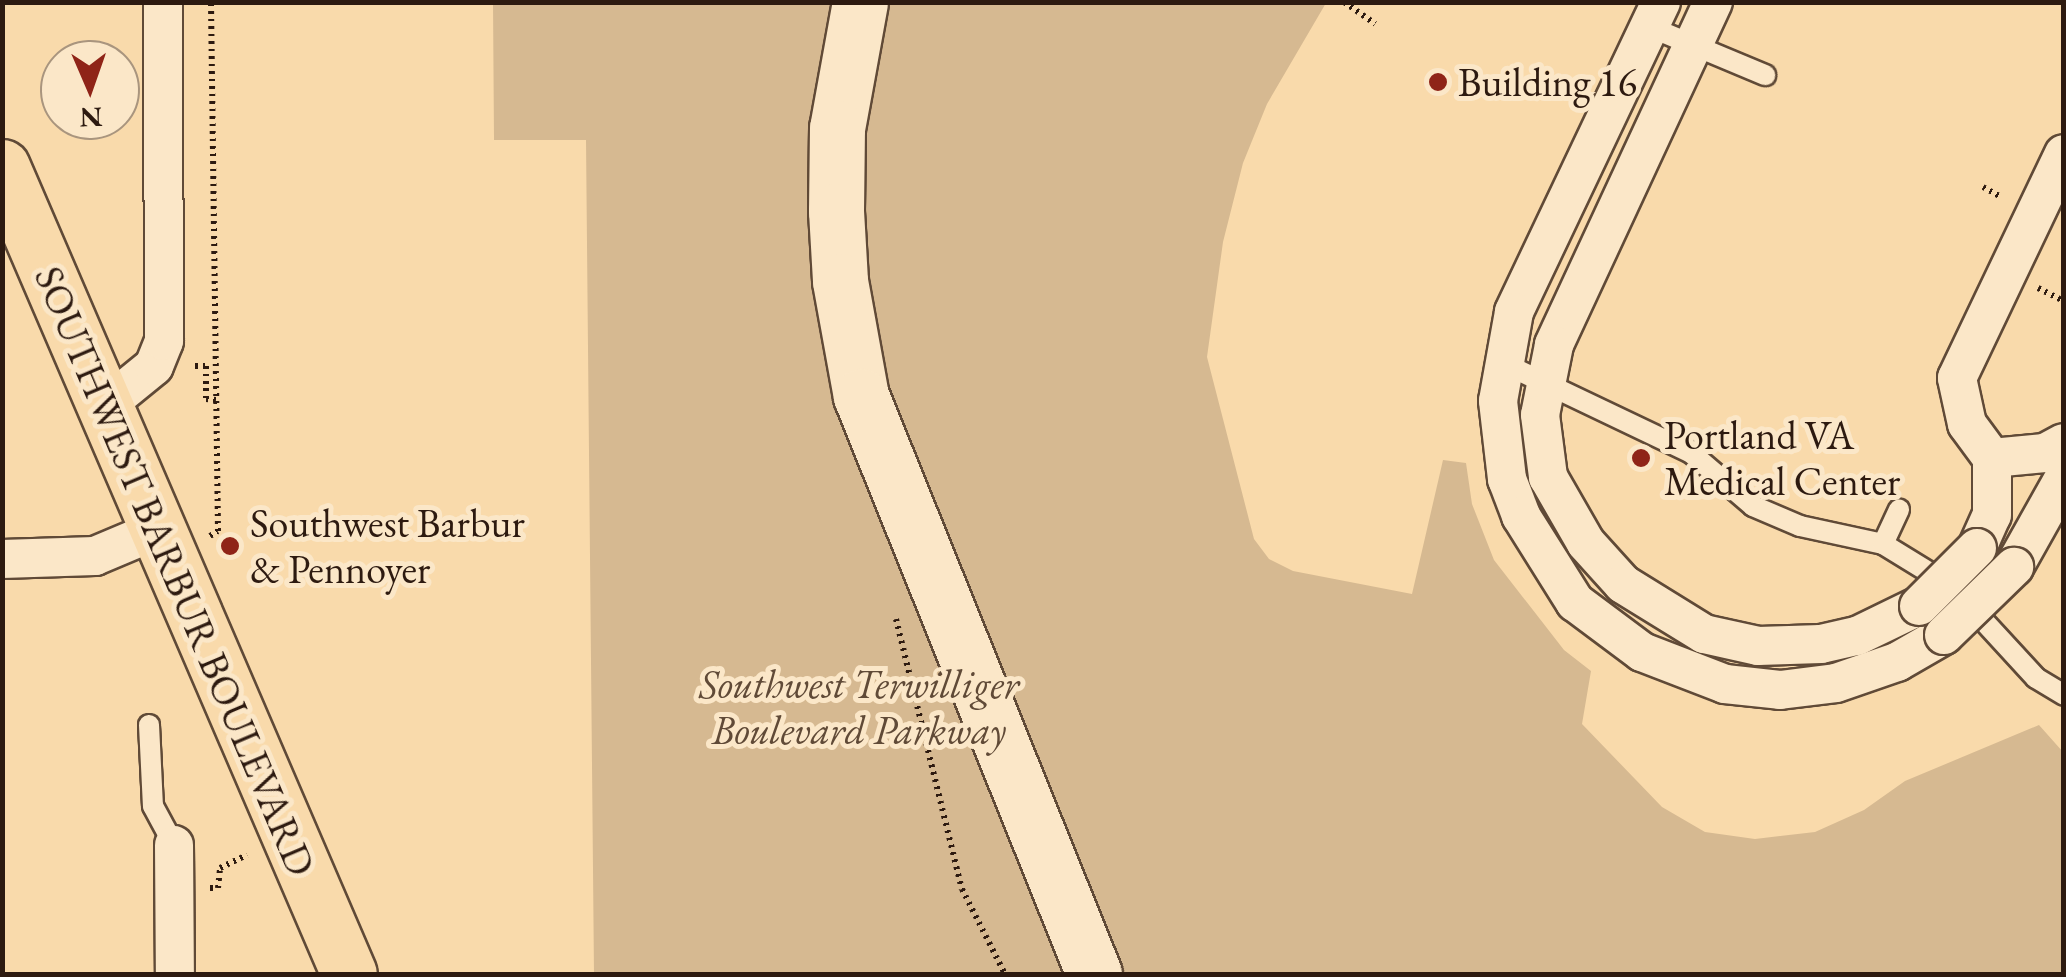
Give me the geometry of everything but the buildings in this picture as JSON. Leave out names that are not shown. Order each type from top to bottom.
[{"type":"main road","points":[[860,2],[837,128],[836,211],[840,282],[861,396],[1094,974]]},
{"type":"main road","name":"SOUTHWEST BARBUR BOULEVARD","points":[[2,167],[349,974]]},
{"type":"street","points":[[104,406],[154,366],[164,341],[164,2]]},
{"type":"street","points":[[1713,2],[1571,298],[1545,382],[1542,448],[1563,508],[1623,584],[1674,620],[1734,643],[1788,648],[1857,636],[1918,606],[1960,572],[1992,514],[1992,458],[1958,400],[1962,357],[2064,154]]},
{"type":"street","points":[[1656,15],[1523,289],[1503,363],[1500,440],[1521,516],[1575,602],[1622,640],[1695,675],[1780,690],[1867,675],[1944,635],[2014,567],[2064,478]]},
{"type":"street","points":[[1992,458],[2045,453],[2064,443]]},
{"type":"street","points":[[2,560],[95,556],[163,544]]},
{"type":"street","points":[[174,845],[175,974]]},
{"type":"lane","points":[[1656,15],[1695,46],[1765,75]]},
{"type":"lane","points":[[1503,363],[1690,452],[1752,506],[1800,526],[1883,544],[1949,585],[2036,678],[2064,695]]},
{"type":"lane","points":[[1883,544],[1899,510]]},
{"type":"lane","points":[[149,725],[153,806],[174,845]]},
{"type":"path","points":[[163,544],[218,532],[210,2]]},
{"type":"path","points":[[1344,2],[1376,24]]},
{"type":"path","points":[[1984,187],[2002,197]]},
{"type":"path","points":[[174,891],[218,888],[220,868],[288,837]]},
{"type":"green space","name":"Southwest Terwilliger Boulevard Parkway","points":[[493,3],[1326,3],[1267,104],[1243,163],[1223,242],[1207,357],[1254,539],[1269,559],[1293,571],[1412,594],[1443,460],[1466,463],[1472,504],[1494,560],[1564,650],[1591,671],[1582,724],[1662,807],[1705,832],[1755,839],[1815,832],[1864,810],[1905,781],[2039,725],[2063,752],[2063,974],[594,974],[586,140],[494,140]]},
{"type":"place","name":"Building 16","points":[[1438,82]]},
{"type":"place","name":"Portland VA Medical Center","points":[[1641,458]]},
{"type":"place","name":"Southwest Barbur & Pennoyer","points":[[230,546]]}]
